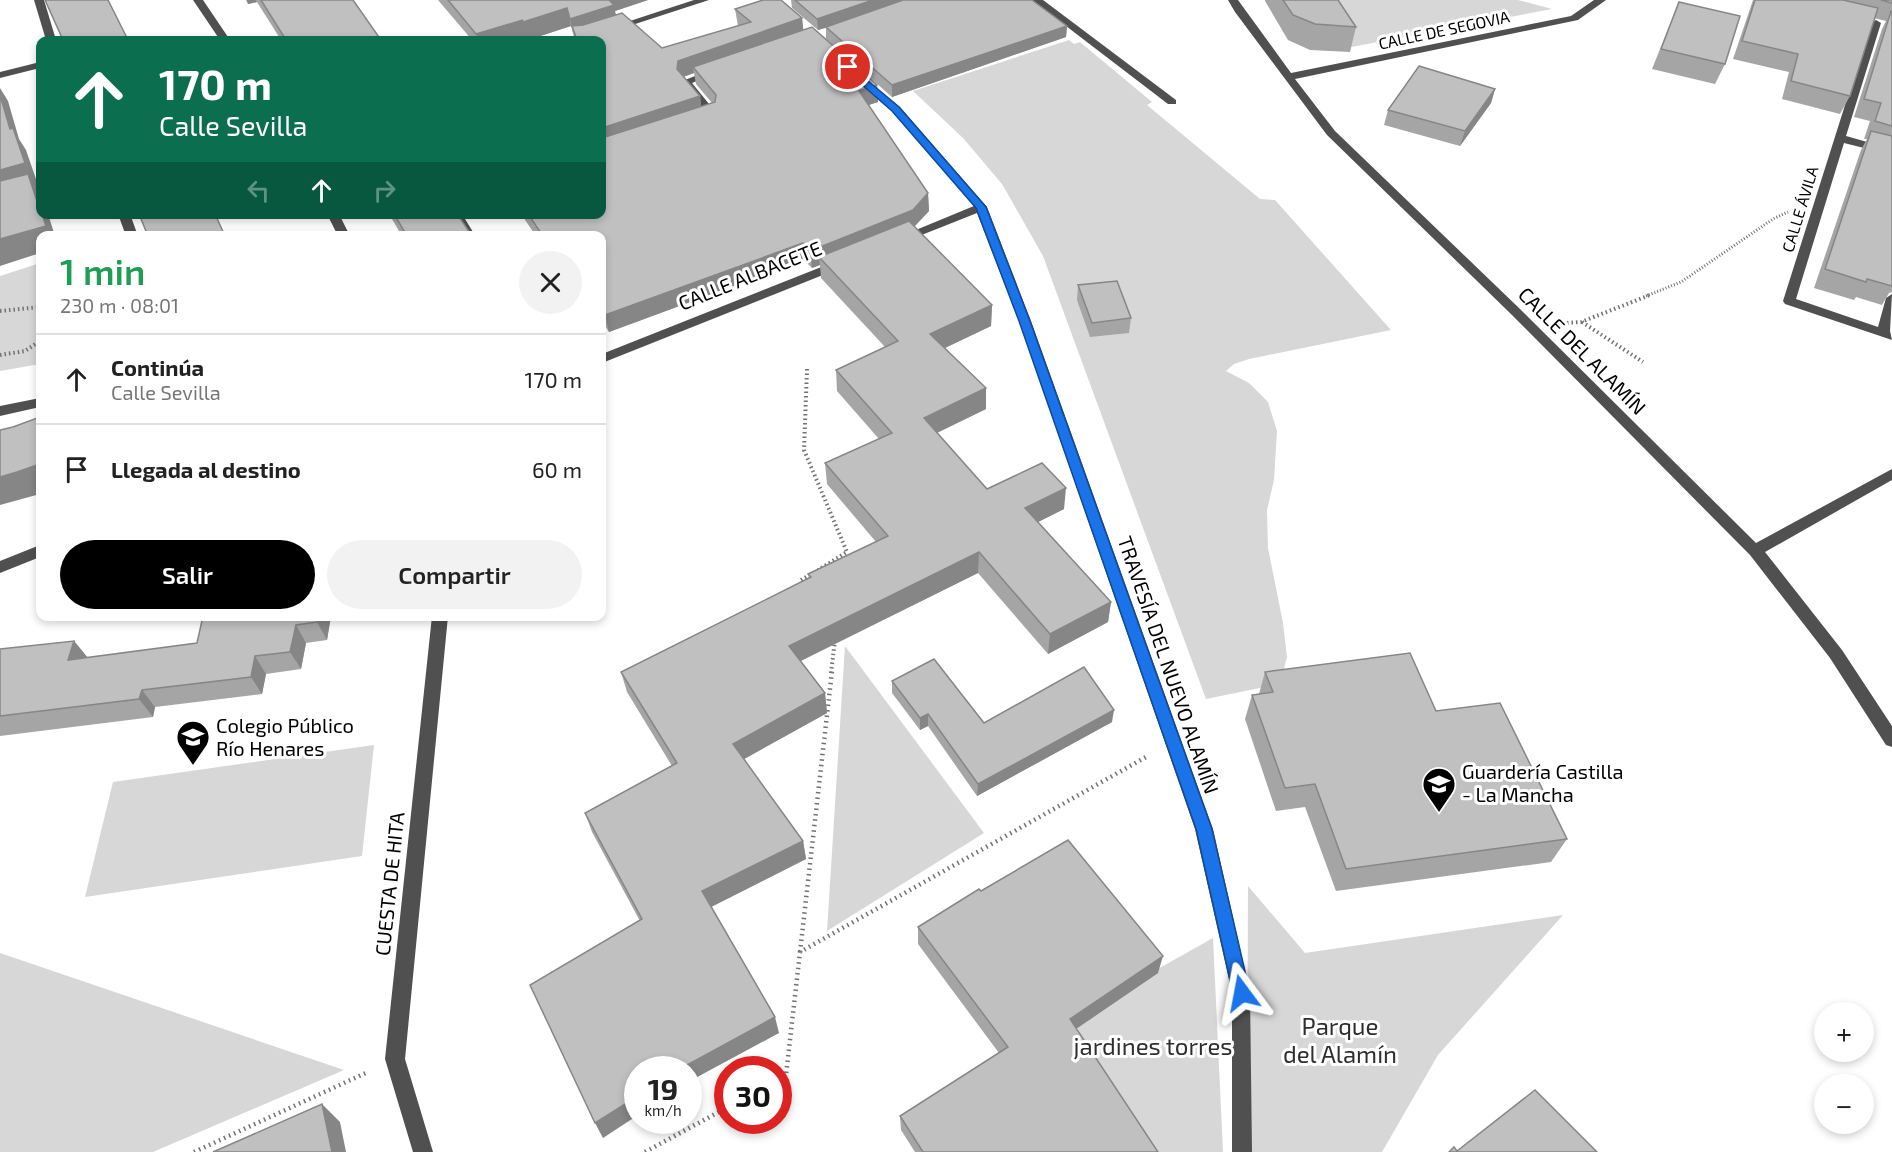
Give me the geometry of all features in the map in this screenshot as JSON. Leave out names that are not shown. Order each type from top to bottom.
[{"type":"street","points":[[39,0],[50,36]]},
{"type":"street","points":[[198,0],[222,36]]},
{"type":"street","points":[[590,36],[704,0]]},
{"type":"street","points":[[1037,0],[1172,102]]},
{"type":"street","name":"CALLE DEL ALAMÍN","points":[[1233,0],[1331,134],[1530,326],[1755,551],[1836,654],[1892,740]]},
{"type":"street","name":"CALLE DE SEGOVIA","points":[[1288,77],[1575,18],[1601,0]]},
{"type":"street","name":"CALLE ÁVILA","points":[[1875,22],[1789,302],[1888,334]]},
{"type":"street","points":[[0,75],[36,66]]},
{"type":"street","points":[[691,122],[713,115],[685,82],[728,68]]},
{"type":"street","points":[[851,70],[896,109],[981,207],[883,246]]},
{"type":"street","points":[[1839,138],[1892,152]]},
{"type":"street","points":[[0,202],[36,191]]},
{"type":"street","name":"TRAVESÍA DEL NUEVO ALAMÍN","points":[[981,207],[1024,321],[1204,829],[1242,993],[1242,1152]]},
{"type":"street","name":"CALLE ALBACETE","points":[[606,356],[851,259]]},
{"type":"street","points":[[1888,334],[1892,298]]},
{"type":"street","points":[[0,411],[36,404]]},
{"type":"street","points":[[1755,551],[1892,474]]},
{"type":"street","points":[[0,567],[36,553]]},
{"type":"street","name":"CUESTA DE HITA","points":[[423,1152],[395,1059],[439,621]]},
{"type":"path","points":[[1530,326],[1581,322],[1681,282],[1785,211],[1814,220]]},
{"type":"path","points":[[0,311],[36,307]]},
{"type":"path","points":[[1581,322],[1643,363]]},
{"type":"path","points":[[0,355],[25,351],[36,344]]},
{"type":"path","points":[[807,369],[804,450],[847,552],[801,580],[807,590]]},
{"type":"path","points":[[788,1056],[836,642],[831,632]]},
{"type":"path","points":[[800,952],[1173,742]]},
{"type":"path","points":[[194,1152],[395,1059]]},
{"type":"path","points":[[645,1152],[714,1115]]},
{"type":"green space","points":[[1315,0],[1518,0],[1552,9],[1346,48]]},
{"type":"green space","points":[[1069,40],[1074,44],[1080,42],[1152,102],[1147,105],[1260,199],[1275,200],[1391,330],[1249,359],[1234,364],[1226,371],[1249,383],[1268,402],[1277,431],[1274,480],[1267,510],[1268,548],[1283,623],[1287,657],[1280,684],[1206,699],[1043,256],[1002,184],[963,138],[913,91]]},
{"type":"green space","points":[[36,264],[36,365],[0,371],[0,276]]},
{"type":"green space","points":[[845,646],[984,833],[827,931]]},
{"type":"green space","points":[[374,745],[362,856],[85,897],[113,782]]},
{"type":"green space","name":"Parque del Alamín","points":[[1248,886],[1305,953],[1563,915],[1438,1055],[1382,1152],[1247,1152]]},
{"type":"green space","name":"jardines torres","points":[[1213,938],[1223,1152],[1118,1152],[1074,1016]]},
{"type":"green space","points":[[0,953],[344,1070],[153,1152],[0,1152]]},
{"type":"building","points":[[45,0],[108,0],[126,36],[61,36]]},
{"type":"building","points":[[261,0],[353,0],[378,36],[284,36]]},
{"type":"building","points":[[448,0],[609,0],[614,5],[570,19],[567,8],[476,34]]},
{"type":"building","points":[[763,0],[781,0],[802,18],[678,61],[677,69],[700,96],[606,127],[606,36],[576,36],[572,26],[583,25],[622,13],[662,48],[751,22],[735,9]]},
{"type":"building","points":[[795,0],[873,0],[817,19]]},
{"type":"building","points":[[903,0],[1032,0],[1067,26],[892,85],[826,27]]},
{"type":"building","points":[[1283,0],[1338,0],[1356,27],[1315,24],[1293,15]]},
{"type":"building","points":[[1755,0],[1843,0],[1878,8],[1850,96],[1791,81],[1798,54],[1742,41]]},
{"type":"building","points":[[1679,2],[1740,16],[1725,64],[1661,49]]},
{"type":"building","points":[[1891,11],[1892,126],[1875,121],[1881,103],[1864,99]]},
{"type":"building","points":[[812,27],[877,85],[859,91],[928,193],[913,210],[810,251],[803,243],[606,315],[606,231],[540,231],[531,219],[606,219],[606,137],[715,102],[716,95],[693,67]]},
{"type":"building","points":[[1419,66],[1495,89],[1465,131],[1388,110]]},
{"type":"building","points":[[0,95],[10,129],[13,128],[25,163],[0,170]]},
{"type":"building","points":[[1871,131],[1892,136],[1892,286],[1867,279],[1866,282],[1825,269]]},
{"type":"building","points":[[28,174],[36,198],[36,219],[44,219],[46,226],[0,239],[0,181]]},
{"type":"building","points":[[141,219],[217,219],[223,231],[146,231]]},
{"type":"building","points":[[397,219],[461,219],[469,231],[404,231]]},
{"type":"building","points":[[909,221],[992,305],[930,334],[986,388],[924,418],[987,489],[1042,463],[1066,488],[1025,508],[1111,602],[1050,634],[979,552],[789,646],[825,693],[733,744],[803,841],[702,891],[775,1017],[702,1057],[624,1056],[624,1105],[595,1123],[530,985],[642,919],[585,813],[677,763],[621,672],[811,577],[808,574],[888,536],[825,463],[892,433],[836,370],[898,341],[819,257]]},
{"type":"building","points":[[1117,281],[1131,318],[1092,323],[1078,285]]},
{"type":"building","points":[[36,418],[36,465],[0,477],[0,430]]},
{"type":"building","points":[[202,621],[317,621],[296,625],[290,652],[255,656],[251,677],[142,690],[139,699],[0,716],[0,649],[74,641],[68,660],[197,643]]},
{"type":"building","points":[[1410,653],[1436,711],[1500,703],[1567,839],[1346,869],[1315,784],[1285,788],[1252,695],[1273,692],[1265,672]]},
{"type":"building","points":[[934,659],[984,723],[1084,667],[1114,710],[978,784],[928,714],[920,718],[892,681]]},
{"type":"building","points":[[1068,840],[1163,956],[1070,1019],[1158,1152],[923,1152],[900,1116],[1008,1047],[918,927],[979,889],[981,891]]},
{"type":"building","points":[[1535,1090],[1597,1152],[1449,1152],[1454,1147],[1457,1151]]},
{"type":"building","points":[[322,1104],[332,1152],[213,1152]]},
{"type":"place","name":"Colegio Público Río Henares","points":[[193,766]]},
{"type":"place","name":"Guardería Castilla - La Mancha","points":[[1439,813]]},
{"type":"route","points":[[848,67],[896,109],[981,207],[1024,321],[1204,829],[1242,993]]}]
